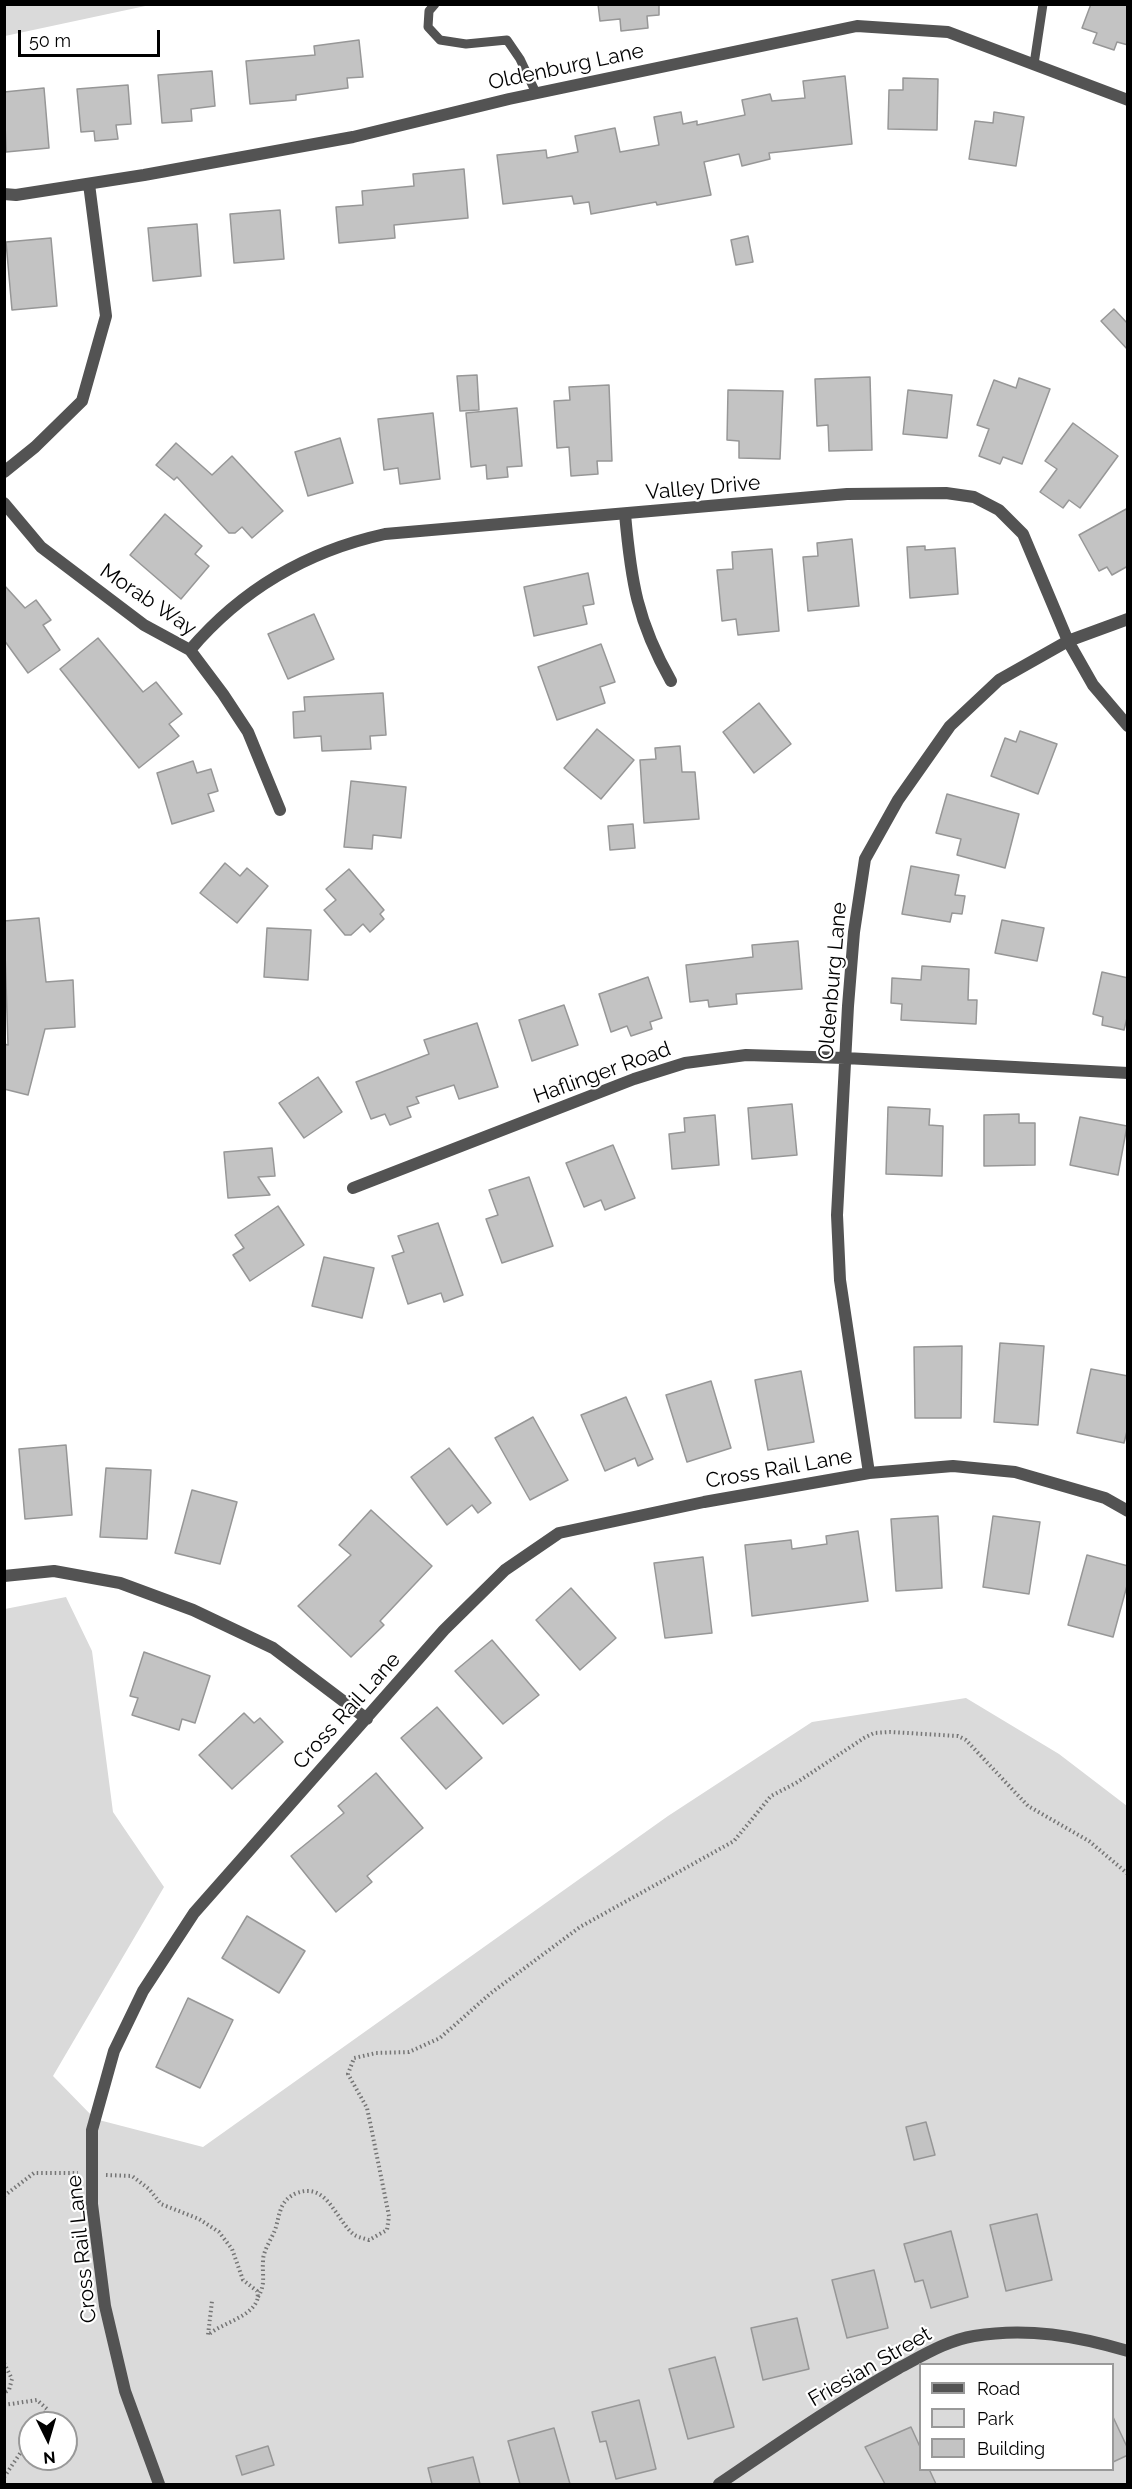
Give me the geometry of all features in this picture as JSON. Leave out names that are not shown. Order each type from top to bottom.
[{"type":"street","name":"Oldenburg Lane","points":[[4,194],[15,195],[89,184],[353,138],[536,93],[857,26],[948,32],[1128,100]]},
{"type":"street","points":[[4,472],[35,447],[82,401],[106,316],[89,184]]},
{"type":"street","name":"Valley Drive","points":[[189,650],[214,621],[249,595],[324,550],[385,534],[847,494],[946,492],[974,497],[999,510],[1023,534],[1068,641],[1093,685],[1128,726]]},
{"type":"street","name":"Morab Way","points":[[4,503],[41,547],[144,625],[189,650],[223,694],[248,732],[280,810]]},
{"type":"street","points":[[625,514],[635,598],[653,650],[671,681]]},
{"type":"street","name":"Oldenburg Lane","points":[[869,1473],[840,1280],[837,1215],[854,932],[865,860],[898,800],[950,726],[999,680],[1068,641],[1128,619]]},
{"type":"street","name":"Haflinger Road","points":[[353,1188],[634,1079],[685,1063],[746,1055],[1128,1073]]},
{"type":"street","name":"Cross Rail Lane","points":[[159,2484],[125,2391],[105,2306],[92,2204],[92,2130],[114,2051],[142,1991],[194,1913],[444,1630],[505,1570],[559,1533],[704,1502],[869,1473],[953,1466],[1015,1472],[1105,1498],[1128,1511]]},
{"type":"street","points":[[4,1576],[54,1571],[120,1583],[193,1610],[273,1648],[367,1719]]},
{"type":"street","name":"Friesian Street","points":[[719,2484],[866,2386],[927,2353],[972,2336],[1024,2331],[1083,2337],[1128,2350]]},
{"type":"lane","points":[[435,4],[429,11],[428,27],[440,40],[466,44],[507,40],[536,93]]},
{"type":"lane","points":[[1034,64],[1043,4]]},
{"type":"path","points":[[212,2301],[208,2335],[219,2326],[251,2310],[264,2288],[263,2259],[276,2228],[279,2211],[289,2196],[305,2190],[316,2191],[327,2200],[354,2235],[369,2240],[387,2230],[389,2216],[367,2108],[348,2074],[354,2058],[376,2053],[409,2052],[440,2038],[491,1993],[580,1927],[734,1841],[771,1796],[874,1733],[951,1735],[966,1740],[1028,1806],[1089,1841],[1128,1874]]},
{"type":"path","points":[[4,2196],[34,2173],[132,2176],[149,2189],[161,2204],[199,2219],[219,2232],[232,2249],[243,2280],[257,2291],[258,2297]]},
{"type":"path","points":[[4,2363],[12,2379],[9,2390],[4,2393]]},
{"type":"path","points":[[4,2405],[37,2400],[47,2409],[46,2411]]},
{"type":"path","points":[[4,2477],[18,2457]]},
{"type":"green space","points":[[5,4],[150,4],[150,5],[5,36]]},
{"type":"green space","points":[[66,1597],[92,1651],[113,1812],[164,1887],[53,2076],[95,2119],[203,2147],[668,1816],[812,1722],[966,1698],[1059,1754],[1127,1806],[1127,2484],[5,2484],[5,1609]]},
{"type":"building","points":[[598,4],[659,4],[659,15],[647,16],[648,28],[621,31],[620,19],[600,21]]},
{"type":"building","points":[[1091,4],[1128,4],[1128,45],[1117,42],[1114,50],[1093,43],[1097,33],[1082,28]]},
{"type":"building","points":[[359,40],[363,77],[347,78],[348,88],[296,95],[296,100],[250,104],[246,61],[315,55],[314,46]]},
{"type":"building","points":[[212,71],[215,106],[191,109],[192,121],[162,123],[158,75]]},
{"type":"building","points":[[845,76],[852,144],[769,153],[770,159],[742,166],[739,154],[704,162],[711,195],[657,205],[656,202],[591,214],[589,202],[574,204],[572,196],[503,204],[497,155],[546,150],[547,158],[578,152],[575,136],[615,128],[620,152],[659,145],[654,117],[681,112],[683,124],[697,121],[697,125],[745,115],[742,100],[770,94],[772,101],[805,98],[803,81]]},
{"type":"building","points":[[903,78],[938,79],[937,130],[888,129],[889,90],[903,90]]},
{"type":"building","points":[[128,85],[131,124],[116,125],[118,139],[95,141],[94,131],[81,132],[77,89]]},
{"type":"building","points":[[44,88],[49,148],[6,152],[4,92]]},
{"type":"building","points":[[994,112],[1024,117],[1016,166],[969,159],[975,121],[993,123]]},
{"type":"building","points":[[464,169],[468,218],[394,225],[395,238],[339,243],[336,207],[363,205],[362,191],[414,186],[413,174]]},
{"type":"building","points":[[280,210],[284,259],[234,263],[230,214]]},
{"type":"building","points":[[197,224],[201,276],[153,281],[148,228]]},
{"type":"building","points":[[748,236],[753,262],[736,265],[731,240]]},
{"type":"building","points":[[51,238],[57,306],[12,310],[6,242]]},
{"type":"building","points":[[1114,309],[1128,324],[1128,350],[1101,321]]},
{"type":"building","points":[[477,375],[479,410],[460,411],[457,376]]},
{"type":"building","points":[[870,377],[872,450],[829,451],[828,425],[817,426],[815,379]]},
{"type":"building","points":[[1019,378],[1050,389],[1022,464],[1003,457],[1000,464],[979,456],[989,429],[977,425],[994,380],[1016,388]]},
{"type":"building","points":[[609,385],[612,461],[597,461],[598,474],[571,476],[569,447],[557,448],[554,401],[570,400],[569,387]]},
{"type":"building","points":[[728,390],[783,391],[780,459],[739,458],[739,441],[727,440]]},
{"type":"building","points":[[908,390],[952,395],[947,438],[903,434]]},
{"type":"building","points":[[517,408],[522,466],[507,467],[508,477],[487,479],[486,465],[471,467],[466,413]]},
{"type":"building","points":[[433,413],[440,479],[400,484],[398,468],[384,470],[378,419]]},
{"type":"building","points":[[1073,423],[1118,456],[1080,508],[1069,500],[1063,508],[1040,492],[1057,469],[1045,461]]},
{"type":"building","points":[[340,438],[353,483],[308,496],[295,452]]},
{"type":"building","points":[[176,443],[212,475],[232,456],[283,511],[252,538],[242,527],[235,533],[229,533],[177,477],[174,480],[156,465]]},
{"type":"building","points":[[1128,508],[1128,566],[1112,575],[1107,567],[1099,571],[1079,535]]},
{"type":"building","points":[[165,514],[202,546],[195,554],[209,566],[181,599],[130,555]]},
{"type":"building","points":[[852,539],[859,606],[808,611],[803,557],[818,556],[817,543]]},
{"type":"building","points":[[925,546],[925,550],[955,548],[958,594],[910,598],[907,547]]},
{"type":"building","points":[[772,549],[779,631],[738,635],[736,619],[722,621],[717,570],[733,569],[732,552]]},
{"type":"building","points":[[588,573],[594,604],[583,606],[587,624],[534,636],[524,587]]},
{"type":"building","points":[[4,585],[25,608],[36,600],[51,620],[43,625],[60,650],[28,673],[4,640]]},
{"type":"building","points":[[314,614],[334,659],[288,679],[268,634]]},
{"type":"building","points":[[98,638],[143,692],[156,682],[182,714],[169,724],[179,736],[139,768],[60,669]]},
{"type":"building","points":[[601,644],[615,682],[600,687],[605,703],[557,720],[538,667]]},
{"type":"building","points":[[383,693],[386,735],[370,736],[371,749],[322,751],[321,736],[294,738],[293,712],[305,711],[304,697]]},
{"type":"building","points":[[759,703],[791,744],[754,773],[723,732]]},
{"type":"building","points":[[597,729],[634,760],[601,799],[564,768]]},
{"type":"building","points":[[1020,731],[1057,744],[1038,794],[991,776],[1005,738],[1016,742]]},
{"type":"building","points":[[680,746],[682,772],[695,772],[699,819],[644,823],[640,760],[656,759],[655,748]]},
{"type":"building","points":[[193,761],[197,773],[211,769],[218,791],[208,794],[214,811],[172,824],[157,773]]},
{"type":"building","points":[[351,781],[406,787],[401,838],[373,835],[372,849],[344,847]]},
{"type":"building","points":[[947,794],[1019,814],[1005,868],[957,855],[961,839],[936,833]]},
{"type":"building","points":[[633,824],[635,848],[610,850],[608,826]]},
{"type":"building","points":[[225,863],[240,876],[247,868],[268,886],[237,923],[200,893]]},
{"type":"building","points":[[911,866],[959,875],[955,895],[965,896],[962,914],[952,913],[950,922],[902,914]]},
{"type":"building","points":[[349,869],[384,910],[380,914],[384,919],[370,932],[363,924],[351,935],[345,935],[324,910],[336,900],[326,889]]},
{"type":"building","points":[[39,918],[46,982],[73,980],[75,1027],[45,1029],[28,1095],[4,1089],[4,1044],[8,1045],[4,921]]},
{"type":"building","points":[[1002,920],[1044,928],[1037,961],[995,953]]},
{"type":"building","points":[[267,928],[311,930],[308,980],[264,977]]},
{"type":"building","points":[[798,941],[802,989],[736,994],[737,1004],[709,1007],[708,1000],[690,1002],[686,965],[753,957],[752,945]]},
{"type":"building","points":[[922,966],[969,969],[968,1000],[977,1000],[976,1024],[901,1020],[902,1004],[891,1003],[892,978],[921,980]]},
{"type":"building","points":[[1102,972],[1128,978],[1128,1014],[1124,1030],[1102,1025],[1103,1017],[1093,1014]]},
{"type":"building","points":[[648,977],[662,1018],[650,1022],[652,1029],[631,1036],[627,1026],[611,1032],[599,994]]},
{"type":"building","points":[[564,1005],[578,1045],[532,1061],[519,1020]]},
{"type":"building","points":[[477,1023],[498,1087],[459,1099],[454,1085],[416,1097],[419,1103],[407,1107],[411,1117],[390,1125],[385,1114],[371,1119],[356,1082],[429,1054],[424,1040]]},
{"type":"building","points":[[318,1077],[342,1112],[304,1138],[279,1103]]},
{"type":"building","points":[[792,1104],[797,1155],[752,1159],[748,1108]]},
{"type":"building","points":[[888,1107],[930,1109],[929,1125],[943,1126],[942,1176],[886,1174]]},
{"type":"building","points":[[1019,1114],[1019,1123],[1035,1123],[1035,1165],[984,1166],[984,1115]]},
{"type":"building","points":[[715,1115],[719,1165],[672,1169],[669,1134],[685,1132],[684,1118]]},
{"type":"building","points":[[1080,1117],[1127,1126],[1118,1175],[1070,1165]]},
{"type":"building","points":[[613,1145],[635,1198],[605,1210],[601,1200],[584,1207],[566,1163]]},
{"type":"building","points":[[272,1148],[275,1176],[258,1177],[270,1195],[228,1198],[224,1152]]},
{"type":"building","points":[[529,1177],[553,1246],[502,1263],[486,1219],[498,1215],[489,1190]]},
{"type":"building","points":[[278,1206],[304,1245],[250,1281],[233,1255],[244,1248],[235,1235]]},
{"type":"building","points":[[438,1223],[463,1295],[444,1302],[441,1293],[408,1304],[392,1256],[404,1252],[398,1236]]},
{"type":"building","points":[[324,1257],[374,1268],[362,1318],[312,1306]]},
{"type":"building","points":[[1000,1343],[1044,1346],[1038,1425],[994,1422]]},
{"type":"building","points":[[962,1346],[961,1418],[915,1418],[914,1347]]},
{"type":"building","points":[[1091,1369],[1128,1376],[1128,1427],[1124,1443],[1077,1433]]},
{"type":"building","points":[[801,1371],[814,1442],[768,1450],[755,1380]]},
{"type":"building","points":[[711,1381],[731,1448],[687,1462],[666,1395]]},
{"type":"building","points":[[626,1397],[653,1459],[638,1466],[635,1458],[605,1471],[581,1415]]},
{"type":"building","points":[[533,1417],[568,1480],[530,1500],[495,1438]]},
{"type":"building","points":[[66,1445],[72,1515],[25,1519],[19,1449]]},
{"type":"building","points":[[449,1448],[491,1503],[478,1513],[472,1505],[447,1525],[411,1477]]},
{"type":"building","points":[[106,1468],[151,1470],[147,1539],[100,1537]]},
{"type":"building","points":[[192,1490],[237,1502],[220,1564],[175,1553]]},
{"type":"building","points":[[371,1510],[432,1566],[380,1621],[384,1625],[351,1657],[298,1606],[351,1555],[339,1545]]},
{"type":"building","points":[[938,1516],[942,1588],[896,1591],[891,1519]]},
{"type":"building","points":[[993,1516],[1040,1522],[1029,1594],[983,1587]]},
{"type":"building","points":[[858,1531],[868,1601],[752,1616],[745,1545],[791,1540],[792,1549],[827,1544],[826,1536]]},
{"type":"building","points":[[1087,1555],[1128,1566],[1128,1582],[1113,1637],[1068,1625]]},
{"type":"building","points":[[703,1557],[712,1633],[665,1638],[654,1563]]},
{"type":"building","points":[[571,1588],[616,1638],[580,1670],[536,1620]]},
{"type":"building","points":[[492,1640],[539,1695],[503,1724],[455,1671]]},
{"type":"building","points":[[144,1652],[210,1676],[195,1723],[182,1719],[179,1730],[132,1715],[138,1698],[130,1696]]},
{"type":"building","points":[[437,1707],[482,1758],[446,1789],[401,1738]]},
{"type":"building","points":[[244,1713],[254,1723],[260,1718],[283,1742],[232,1789],[199,1755]]},
{"type":"building","points":[[376,1773],[423,1828],[367,1876],[372,1882],[336,1912],[291,1856],[344,1813],[338,1806]]},
{"type":"building","points":[[247,1916],[305,1951],[279,1993],[222,1958]]},
{"type":"building","points":[[188,1998],[233,2020],[200,2088],[156,2067]]},
{"type":"building","points":[[926,2122],[935,2155],[914,2160],[906,2127]]},
{"type":"building","points":[[1037,2214],[1052,2280],[1006,2291],[990,2225]]},
{"type":"building","points":[[951,2231],[968,2297],[931,2308],[923,2280],[915,2282],[904,2244]]},
{"type":"building","points":[[874,2270],[888,2328],[847,2338],[832,2280]]},
{"type":"building","points":[[797,2318],[809,2369],[763,2380],[751,2328]]},
{"type":"building","points":[[715,2357],[734,2427],[688,2439],[669,2369]]},
{"type":"building","points":[[639,2400],[656,2469],[616,2479],[606,2441],[600,2442],[592,2412]]},
{"type":"building","points":[[1114,2419],[1128,2449],[1128,2455],[1114,2462]]},
{"type":"building","points":[[911,2427],[919,2445],[919,2471],[930,2471],[936,2484],[885,2484],[865,2447]]},
{"type":"building","points":[[554,2428],[570,2484],[520,2484],[508,2441]]},
{"type":"building","points":[[268,2446],[274,2465],[242,2475],[236,2456]]},
{"type":"building","points":[[473,2457],[480,2484],[432,2484],[428,2468]]}]
